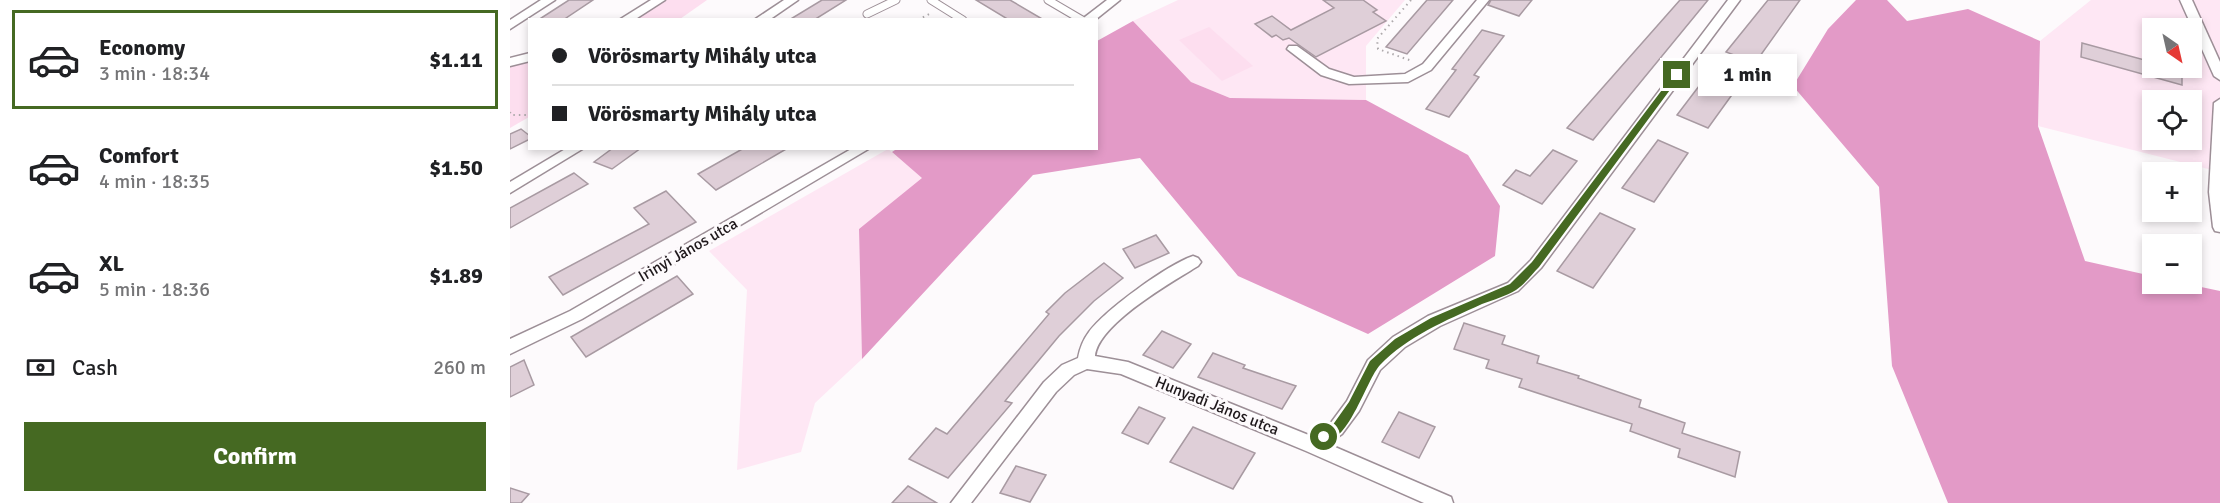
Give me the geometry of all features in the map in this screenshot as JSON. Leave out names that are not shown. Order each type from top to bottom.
[{"type":"street","points":[[510,25],[549,0]]},
{"type":"street","points":[[628,18],[659,0]]},
{"type":"street","points":[[763,18],[792,0]]},
{"type":"street","points":[[1087,18],[1114,0]]},
{"type":"street","points":[[1293,49],[1325,72],[1353,81],[1408,78],[1427,67],[1483,0]]},
{"type":"street","points":[[1312,445],[1336,429],[1353,406],[1374,364],[1398,342],[1434,321],[1513,286],[1536,264],[1734,0]]},
{"type":"street","points":[[2186,0],[2220,76]]},
{"type":"street","points":[[510,62],[528,58]]},
{"type":"street","points":[[2220,103],[2216,192],[2220,227]]},
{"type":"street","points":[[510,188],[575,150]]},
{"type":"street","name":"Irinyi János utca","points":[[510,347],[576,315],[861,150]]},
{"type":"street","points":[[960,503],[1050,387],[1068,370],[1086,362],[1089,347],[1104,328],[1158,283],[1193,262]]},
{"type":"street","name":"Hunyadi János utca","points":[[1086,362],[1122,367],[1312,445],[1444,503]]},
{"type":"lane","points":[[873,18],[867,14],[896,0]]},
{"type":"lane","points":[[932,0],[960,18]]},
{"type":"lane","points":[[1048,0],[1080,18]]},
{"type":"path","points":[[1411,0],[1377,39],[1378,49],[1427,67]]},
{"type":"path","points":[[510,112],[511,115],[528,115]]},
{"type":"shaded area","points":[[659,0],[707,0],[681,18],[628,18]]},
{"type":"shaded area","points":[[1178,0],[1405,0],[1366,46],[1366,100],[1230,98],[1191,82],[1133,21]]},
{"type":"shaded area","points":[[1856,0],[1887,0],[1907,21],[1968,9],[2040,41],[2038,126],[2085,261],[2142,274],[2142,294],[2202,294],[2202,287],[2220,291],[2220,503],[1948,503],[1892,366],[1879,187],[1793,86],[1828,29]]},
{"type":"shaded area","points":[[2091,0],[2220,0],[2220,172],[2202,167],[2202,162],[2180,162],[2038,126],[2040,41]]},
{"type":"shaded area","points":[[1133,21],[1191,82],[1230,98],[1366,100],[1468,155],[1500,206],[1495,256],[1368,334],[1238,276],[1140,158],[1033,175],[862,359],[859,229],[922,178],[892,152],[895,150],[1098,150],[1098,40]]},
{"type":"shaded area","points":[[1209,27],[1253,66],[1222,81],[1179,40]]},
{"type":"shaded area","points":[[528,57],[528,118],[510,128],[510,62]]},
{"type":"shaded area","points":[[886,150],[923,178],[859,229],[862,359],[815,403],[801,452],[737,470],[747,290],[709,251]]},
{"type":"building","points":[[569,0],[593,0],[566,18],[541,18]]},
{"type":"building","points":[[822,0],[846,0],[817,18],[792,18]]},
{"type":"building","points":[[976,0],[1010,0],[1041,18],[1006,18]]},
{"type":"building","points":[[1323,0],[1363,0],[1377,10],[1373,12],[1386,21],[1316,57],[1289,38],[1283,40],[1276,35],[1272,37],[1255,24],[1272,16],[1291,30],[1334,8]]},
{"type":"building","points":[[1427,0],[1453,0],[1407,54],[1386,47]]},
{"type":"building","points":[[1491,0],[1532,0],[1519,16],[1488,5]]},
{"type":"building","points":[[1680,0],[1708,0],[1593,140],[1567,128]]},
{"type":"building","points":[[1768,0],[1800,0],[1755,63],[1726,52]]},
{"type":"building","points":[[1482,30],[1504,36],[1474,75],[1479,77],[1449,117],[1426,109],[1456,70],[1452,69]]},
{"type":"building","points":[[2082,43],[2142,59],[2142,74],[2081,57]]},
{"type":"building","points":[[1709,73],[1739,85],[1708,128],[1677,115]]},
{"type":"building","points":[[2157,78],[2182,78],[2182,85]]},
{"type":"building","points":[[521,129],[528,134],[528,140],[510,149],[510,134]]},
{"type":"building","points":[[1658,140],[1688,153],[1654,202],[1622,188]]},
{"type":"building","points":[[610,150],[638,150],[612,169],[594,162]]},
{"type":"building","points":[[740,150],[785,150],[716,190],[698,174]]},
{"type":"building","points":[[1553,150],[1577,161],[1542,204],[1503,185],[1516,170],[1530,176]]},
{"type":"building","points":[[574,173],[588,184],[510,228],[510,208]]},
{"type":"building","points":[[666,191],[696,222],[563,295],[549,277],[649,224],[634,208]]},
{"type":"building","points":[[1600,213],[1635,229],[1593,288],[1557,271]]},
{"type":"building","points":[[1156,235],[1169,253],[1135,268],[1123,249]]},
{"type":"building","points":[[1104,263],[1123,278],[1094,301],[1059,336],[1005,401],[1012,403],[948,478],[909,459],[936,428],[947,434],[1049,314],[1046,312],[1065,293]]},
{"type":"building","points":[[677,276],[693,294],[586,357],[571,337]]},
{"type":"building","points":[[1464,323],[1505,336],[1502,344],[1539,356],[1537,363],[1579,376],[1578,378],[1641,400],[1639,407],[1685,423],[1682,433],[1740,452],[1735,477],[1678,457],[1680,449],[1630,431],[1632,424],[1519,387],[1522,379],[1486,368],[1489,360],[1454,349]]},
{"type":"building","points":[[1162,331],[1191,344],[1173,368],[1143,355]]},
{"type":"building","points":[[1213,353],[1245,365],[1243,368],[1296,386],[1282,409],[1198,377]]},
{"type":"building","points":[[524,360],[534,385],[510,397],[510,367]]},
{"type":"building","points":[[1139,407],[1165,418],[1148,444],[1122,433]]},
{"type":"building","points":[[1399,412],[1435,427],[1419,458],[1382,442]]},
{"type":"building","points":[[1193,427],[1255,453],[1233,489],[1170,462]]},
{"type":"building","points":[[1016,466],[1046,475],[1030,502],[1000,493]]},
{"type":"building","points":[[908,486],[937,503],[892,503]]},
{"type":"building","points":[[510,488],[529,494],[521,503],[510,503]]},
{"type":"route","points":[[1324,437],[1336,429],[1353,406],[1374,364],[1398,342],[1434,321],[1513,286],[1536,264],[1677,75]]}]
